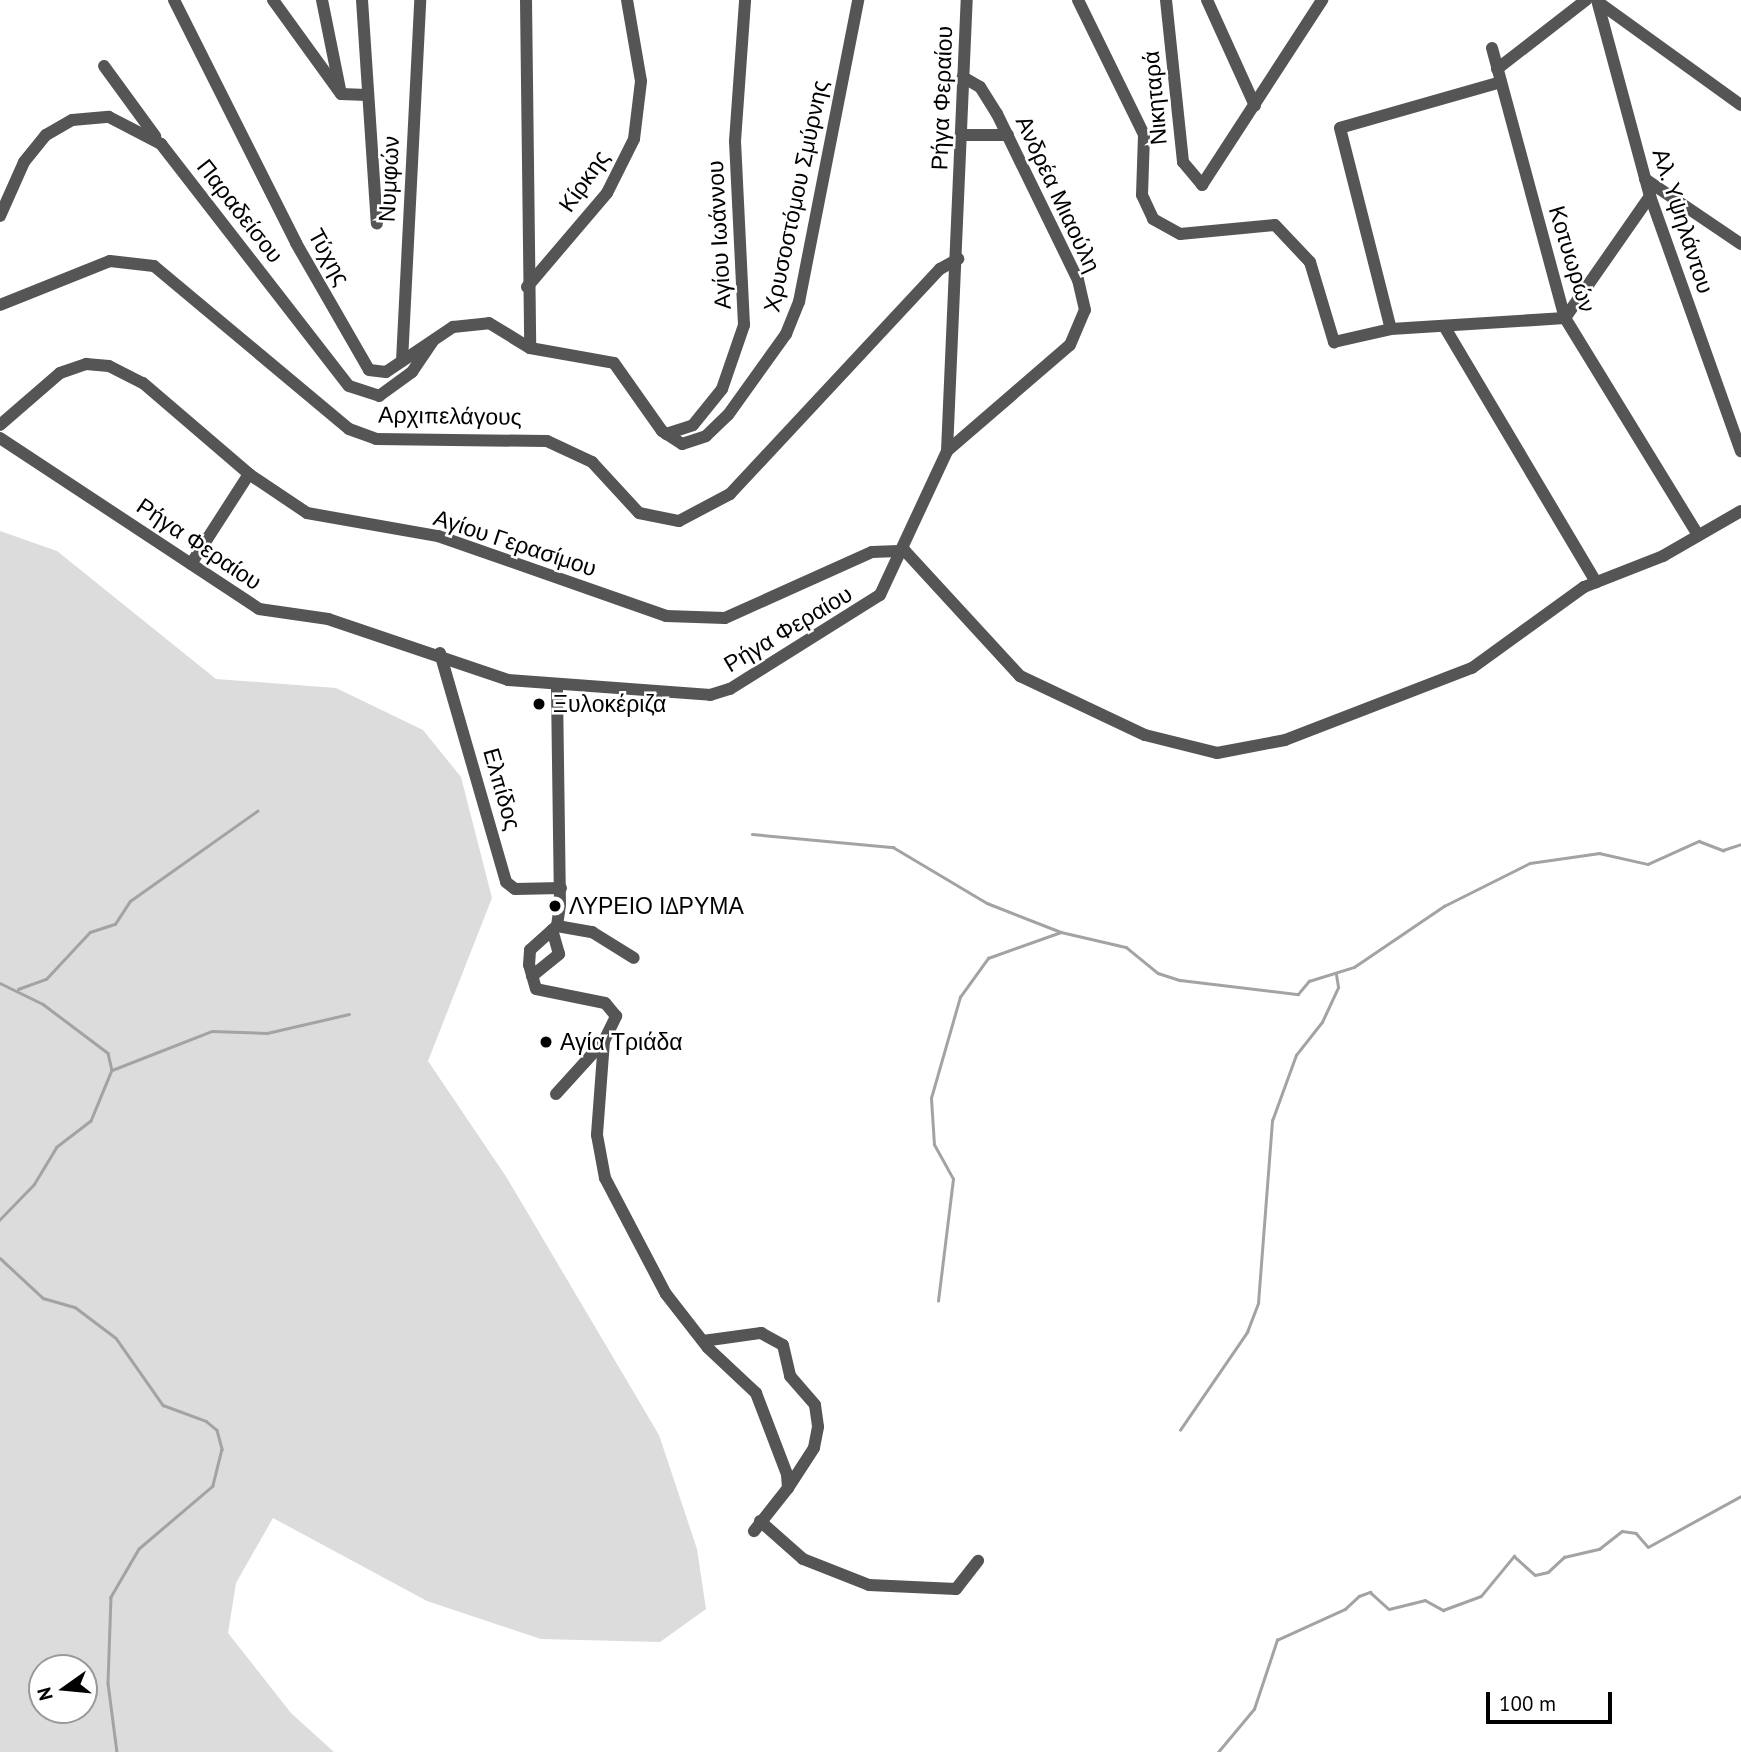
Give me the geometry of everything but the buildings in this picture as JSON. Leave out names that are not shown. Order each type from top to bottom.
[{"type":"street","name":"Τύχης","points":[[174,0],[365,365],[386,372],[435,338],[473,321],[489,323],[530,348]]},
{"type":"street","points":[[273,0],[341,94]]},
{"type":"street","points":[[322,0],[341,94]]},
{"type":"street","points":[[362,0],[366,95],[377,223]]},
{"type":"street","name":"Νυμφών","points":[[402,361],[420,0]]},
{"type":"street","points":[[526,0],[527,288],[530,348],[614,363],[666,434]]},
{"type":"street","name":"Κίρκης","points":[[527,288],[607,193],[634,139],[641,81],[627,0]]},
{"type":"street","name":"Αγίου Ιωάννου","points":[[666,434],[693,425],[722,389],[744,324],[735,130],[745,0]]},
{"type":"street","name":"Χρυσοστόμου Σμύρνης","points":[[666,434],[682,444],[706,436],[783,341],[799,302],[858,0]]},
{"type":"street","name":"Ρήγα Φεραίου","points":[[0,439],[259,609],[328,619],[440,653],[489,676],[557,686],[718,694],[869,606],[905,551],[947,451],[958,259],[967,0]]},
{"type":"street","points":[[1078,0],[1125,90],[1145,156],[1144,203],[1161,226],[1192,234],[1275,225],[1310,262],[1334,342],[1391,329],[1565,318],[1650,196]]},
{"type":"street","name":"Νικηταρά","points":[[1167,0],[1183,162],[1202,185],[1255,106]]},
{"type":"street","points":[[1207,0],[1255,106]]},
{"type":"street","points":[[1255,106],[1322,0]]},
{"type":"street","points":[[1391,329],[1340,128],[1499,76],[1594,1],[1741,105]]},
{"type":"street","name":"Αλ. Υψηλάντου","points":[[1594,1],[1650,196],[1741,451]]},
{"type":"street","name":"Κοτυωρών","points":[[1492,48],[1565,318],[1698,535]]},
{"type":"street","points":[[104,66],[161,144]]},
{"type":"street","name":"Ανδρέα Μιαούλη","points":[[947,451],[1070,345],[1085,310],[1078,280],[1008,135],[980,87],[963,77]]},
{"type":"street","points":[[341,94],[366,95]]},
{"type":"street","name":"Παραδείσου","points":[[0,216],[24,162],[60,126],[109,117],[161,144],[349,386],[379,396],[412,372],[435,338]]},
{"type":"street","points":[[961,135],[1008,135]]},
{"type":"street","points":[[1645,179],[1741,244]]},
{"type":"street","name":"Αρχιπελάγους","points":[[0,305],[110,261],[154,266],[349,429],[376,439],[547,441],[592,462],[639,513],[679,521],[730,494],[940,269],[958,259]]},
{"type":"street","points":[[1444,326],[1596,582]]},
{"type":"street","name":"Αγίου Γερασίμου","points":[[0,425],[60,373],[97,363],[129,373],[249,474],[323,519],[438,536],[641,609],[699,620],[758,607],[872,552],[905,551]]},
{"type":"street","points":[[191,564],[249,474]]},
{"type":"street","points":[[905,551],[1020,676],[1145,735],[1217,753],[1285,740],[1472,668],[1596,582],[1663,556],[1741,511]]},
{"type":"street","name":"Ελπίδος","points":[[440,653],[506,883],[515,889],[561,888]]},
{"type":"street","points":[[532,976],[559,954],[554,928],[561,888],[557,686]]},
{"type":"street","points":[[556,1094],[604,1041],[616,1016],[612,1006],[536,989],[530,950],[554,928],[592,932],[634,958]]},
{"type":"street","points":[[604,1041],[599,1163],[666,1294],[702,1341],[756,1393],[770,1418],[788,1488]]},
{"type":"street","points":[[702,1341],[761,1333],[783,1345],[790,1376],[815,1405],[818,1427],[814,1448],[788,1488],[757,1526],[811,1564],[869,1585],[956,1589],[978,1561]]},
{"type":"shaded area","points":[[0,531],[57,551],[216,679],[336,688],[423,730],[461,777],[492,898],[428,1061],[507,1178],[659,1435],[697,1549],[706,1609],[660,1642],[541,1639],[427,1601],[273,1518],[236,1583],[228,1633],[291,1713],[334,1752],[0,1752]]},
{"type":"waterway","points":[[18,989],[46,979],[90,932],[115,924],[130,901],[257,811]]},
{"type":"waterway","points":[[752,834],[893,847],[987,903],[1061,932]]},
{"type":"waterway","points":[[938,1301],[953,1179],[934,1145],[931,1098],[960,997],[988,958],[1061,932],[1126,947],[1158,973],[1180,980],[1298,994],[1309,981],[1354,967],[1444,906],[1530,863],[1599,853],[1648,864],[1699,841],[1723,850],[1741,844]]},
{"type":"waterway","points":[[1180,1430],[1247,1332],[1258,1303],[1272,1121],[1296,1055],[1322,1022],[1338,987],[1336,975]]},
{"type":"waterway","points":[[0,983],[43,1004],[108,1053],[112,1070],[91,1121],[57,1147],[34,1185],[0,1220]]},
{"type":"waterway","points":[[112,1070],[212,1031],[267,1033],[349,1014]]},
{"type":"waterway","points":[[0,1258],[43,1298],[75,1307],[116,1338],[163,1405],[206,1421],[217,1430],[222,1449],[213,1486],[139,1549],[111,1597],[108,1683],[117,1752]]},
{"type":"waterway","points":[[1218,1752],[1254,1709],[1277,1640],[1345,1609],[1359,1596],[1370,1592],[1389,1609],[1425,1600],[1443,1610],[1481,1596],[1514,1556],[1535,1575],[1548,1572],[1564,1557],[1599,1549],[1622,1531],[1636,1533],[1648,1547],[1741,1496]]},
{"type":"place","name":"Ξυλοκέριζα","points":[[539,704]]},
{"type":"place","name":"ΛΥΡΕΙΟ ΙΔΡΥΜΑ","points":[[555,906]]},
{"type":"place","name":"Αγία Τριάδα","points":[[546,1042]]}]
